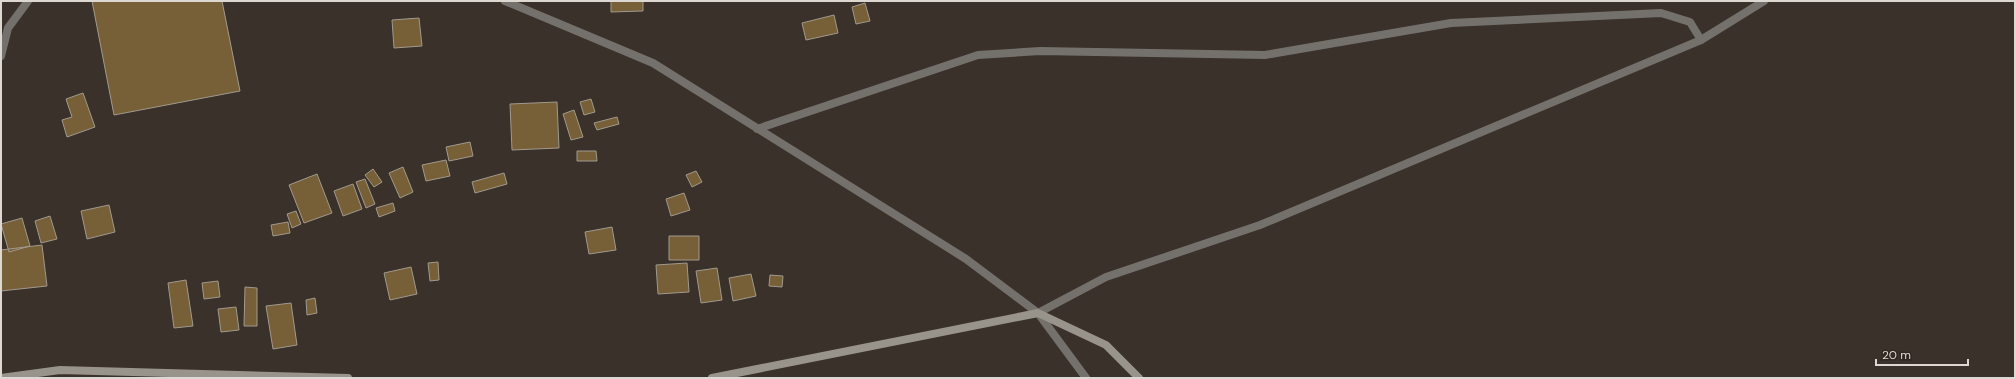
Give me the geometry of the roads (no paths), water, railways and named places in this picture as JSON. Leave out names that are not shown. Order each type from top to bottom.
[{"type":"street","points":[[1,56],[8,28],[28,1]]},
{"type":"street","points":[[504,1],[653,63],[966,259],[1038,313],[1106,345],[1140,378]]},
{"type":"street","points":[[712,378],[1038,313],[1106,277],[1260,225],[1701,40],[1764,1]]},
{"type":"street","points":[[757,129],[978,55],[1040,51],[1265,55],[1451,23],[1661,13],[1690,22],[1701,40]]},
{"type":"street","points":[[1038,313],[1086,378]]},
{"type":"street","points":[[1,378],[60,370],[348,378]]}]
